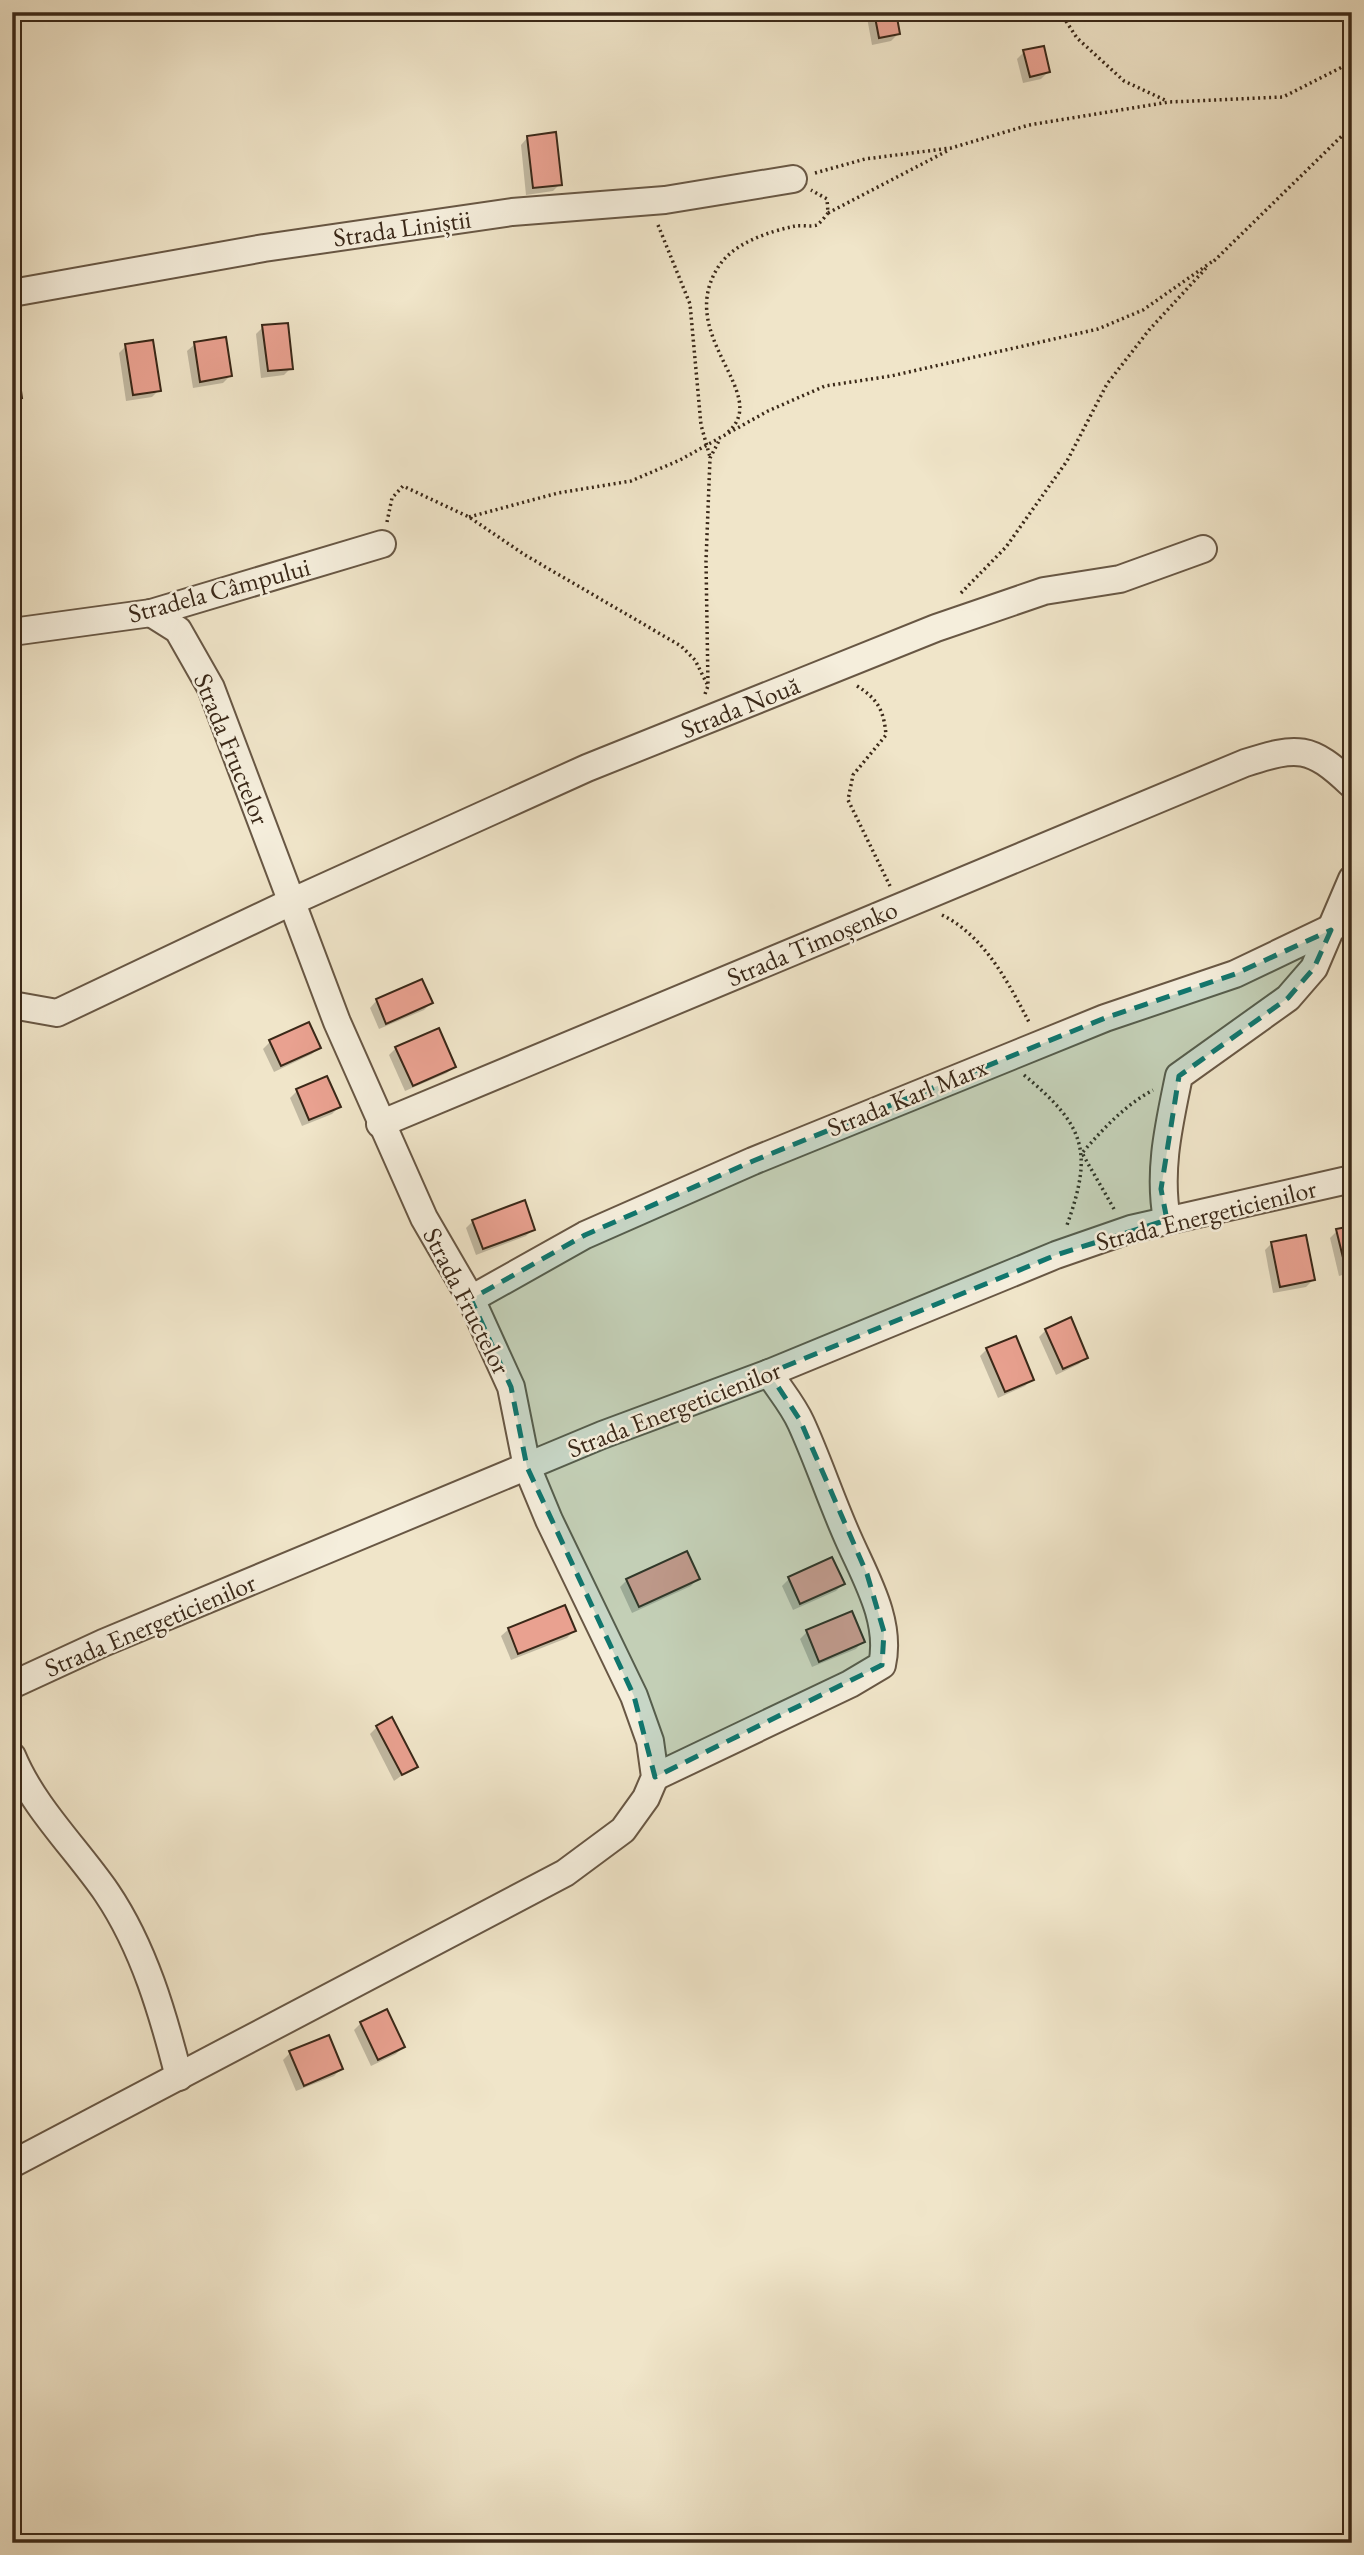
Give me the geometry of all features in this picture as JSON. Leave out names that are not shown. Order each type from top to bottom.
[{"type":"street","name":"Strada Liniștii","points":[[12,293],[278,246],[512,212],[639,202],[793,180]]},
{"type":"street","name":"Stradela Câmpului","points":[[12,632],[151,613],[382,544]]},
{"type":"street","name":"Strada Nouă","points":[[291,902],[587,768],[936,628],[1044,592],[1120,579],[1203,549]]},
{"type":"street","name":"Strada Fructelor","points":[[151,613],[178,630],[211,688],[291,902],[380,1124],[424,1218],[471,1299],[511,1387],[527,1467],[549,1520],[635,1696],[650,1741],[655,1777]]},
{"type":"street","name":"Strada Timoșenko","points":[[380,1124],[1245,763],[1280,751],[1302,750],[1331,765],[1352,785]]},
{"type":"street","points":[[1167,1220],[1161,1189],[1166,1137],[1179,1076],[1288,998],[1314,968],[1341,924],[1352,880]]},
{"type":"street","points":[[12,1005],[57,1013],[291,902]]},
{"type":"street","name":"Strada Karl Marx","points":[[471,1299],[585,1235],[753,1161],[1040,1043],[1235,974],[1341,924]]},
{"type":"street","name":"Strada Energeticienilor","points":[[12,1685],[103,1643],[601,1435],[769,1373],[1056,1255],[1167,1220],[1352,1179]]},
{"type":"street","points":[[12,2164],[565,1873],[623,1830],[646,1798],[655,1777],[850,1684],[882,1665],[884,1632],[867,1574],[848,1538],[800,1420],[769,1373]]},
{"type":"street","points":[[12,1756],[48,1815],[108,1894],[161,2004],[179,2077]]},
{"type":"path","points":[[1060,12],[1077,38],[1124,81],[1169,102]]},
{"type":"path","points":[[793,180],[865,159],[951,148],[1029,125],[1169,102],[1283,97],[1352,62]]},
{"type":"path","points":[[958,596],[1006,547],[1067,461],[1107,384],[1149,330],[1213,261],[1352,126]]},
{"type":"path","points":[[710,458],[720,439],[737,424],[741,407],[737,388],[711,335],[704,308],[708,287],[718,266],[739,247],[772,232],[816,225],[828,214],[951,148]]},
{"type":"path","points":[[793,180],[827,199],[828,214]]},
{"type":"path","points":[[639,202],[661,229],[691,304],[697,393],[710,458],[706,561],[708,686],[694,726]]},
{"type":"path","points":[[469,517],[558,493],[631,481],[680,460],[768,411],[825,386],[891,376],[1098,328],[1143,310],[1213,261]]},
{"type":"path","points":[[382,544],[392,498],[403,486],[469,517],[525,555],[681,646],[695,660],[708,686]]},
{"type":"path","points":[[814,678],[858,686],[874,698],[884,713],[886,735],[853,775],[848,800],[893,890],[948,918],[982,948],[1005,976],[1040,1043]]},
{"type":"path","points":[[990,1063],[1020,1071],[1054,1099],[1074,1125],[1082,1153],[1110,1205],[1132,1229]]},
{"type":"path","points":[[1056,1255],[1081,1180],[1082,1153],[1134,1101],[1179,1076]]},
{"type":"highlighted area","points":[[1331,930],[1314,968],[1288,998],[1179,1076],[1161,1189],[1167,1220],[1056,1255],[769,1373],[800,1420],[867,1574],[884,1632],[882,1665],[655,1777],[634,1696],[527,1467],[511,1387],[471,1299],[585,1235],[753,1161],[1105,1018],[1235,974]]},
{"type":"building","points":[[874,12],[896,12],[900,34],[879,38]]},
{"type":"building","points":[[1044,46],[1050,72],[1030,77],[1023,50]]},
{"type":"building","points":[[556,132],[562,185],[533,188],[527,136]]},
{"type":"building","points":[[288,323],[293,369],[268,371],[262,325]]},
{"type":"building","points":[[226,337],[232,376],[200,382],[194,342]]},
{"type":"building","points":[[153,340],[161,391],[133,395],[125,344]]},
{"type":"building","points":[[16,354],[22,398],[12,399],[12,355]]},
{"type":"building","points":[[422,979],[433,1003],[386,1024],[376,999]]},
{"type":"building","points":[[309,1022],[321,1048],[281,1066],[269,1040]]},
{"type":"building","points":[[439,1028],[456,1067],[413,1086],[395,1047]]},
{"type":"building","points":[[327,1076],[341,1107],[309,1120],[296,1089]]},
{"type":"building","points":[[525,1200],[535,1230],[483,1249],[472,1220]]},
{"type":"building","points":[[1352,1226],[1352,1268],[1346,1270],[1336,1229]]},
{"type":"building","points":[[1306,1235],[1315,1280],[1280,1287],[1271,1242]]},
{"type":"building","points":[[1071,1317],[1088,1358],[1063,1369],[1045,1329]]},
{"type":"building","points":[[1016,1336],[1034,1380],[1005,1392],[986,1348]]},
{"type":"building","points":[[687,1551],[700,1579],[639,1607],[626,1579]]},
{"type":"building","points":[[832,1557],[845,1584],[800,1604],[788,1577]]},
{"type":"building","points":[[565,1605],[576,1631],[518,1654],[508,1628]]},
{"type":"building","points":[[852,1611],[865,1642],[819,1662],[806,1630]]},
{"type":"building","points":[[392,1717],[418,1767],[402,1775],[376,1726]]},
{"type":"building","points":[[387,2009],[405,2047],[378,2060],[360,2022]]},
{"type":"building","points":[[329,2035],[343,2069],[304,2086],[289,2051]]}]
